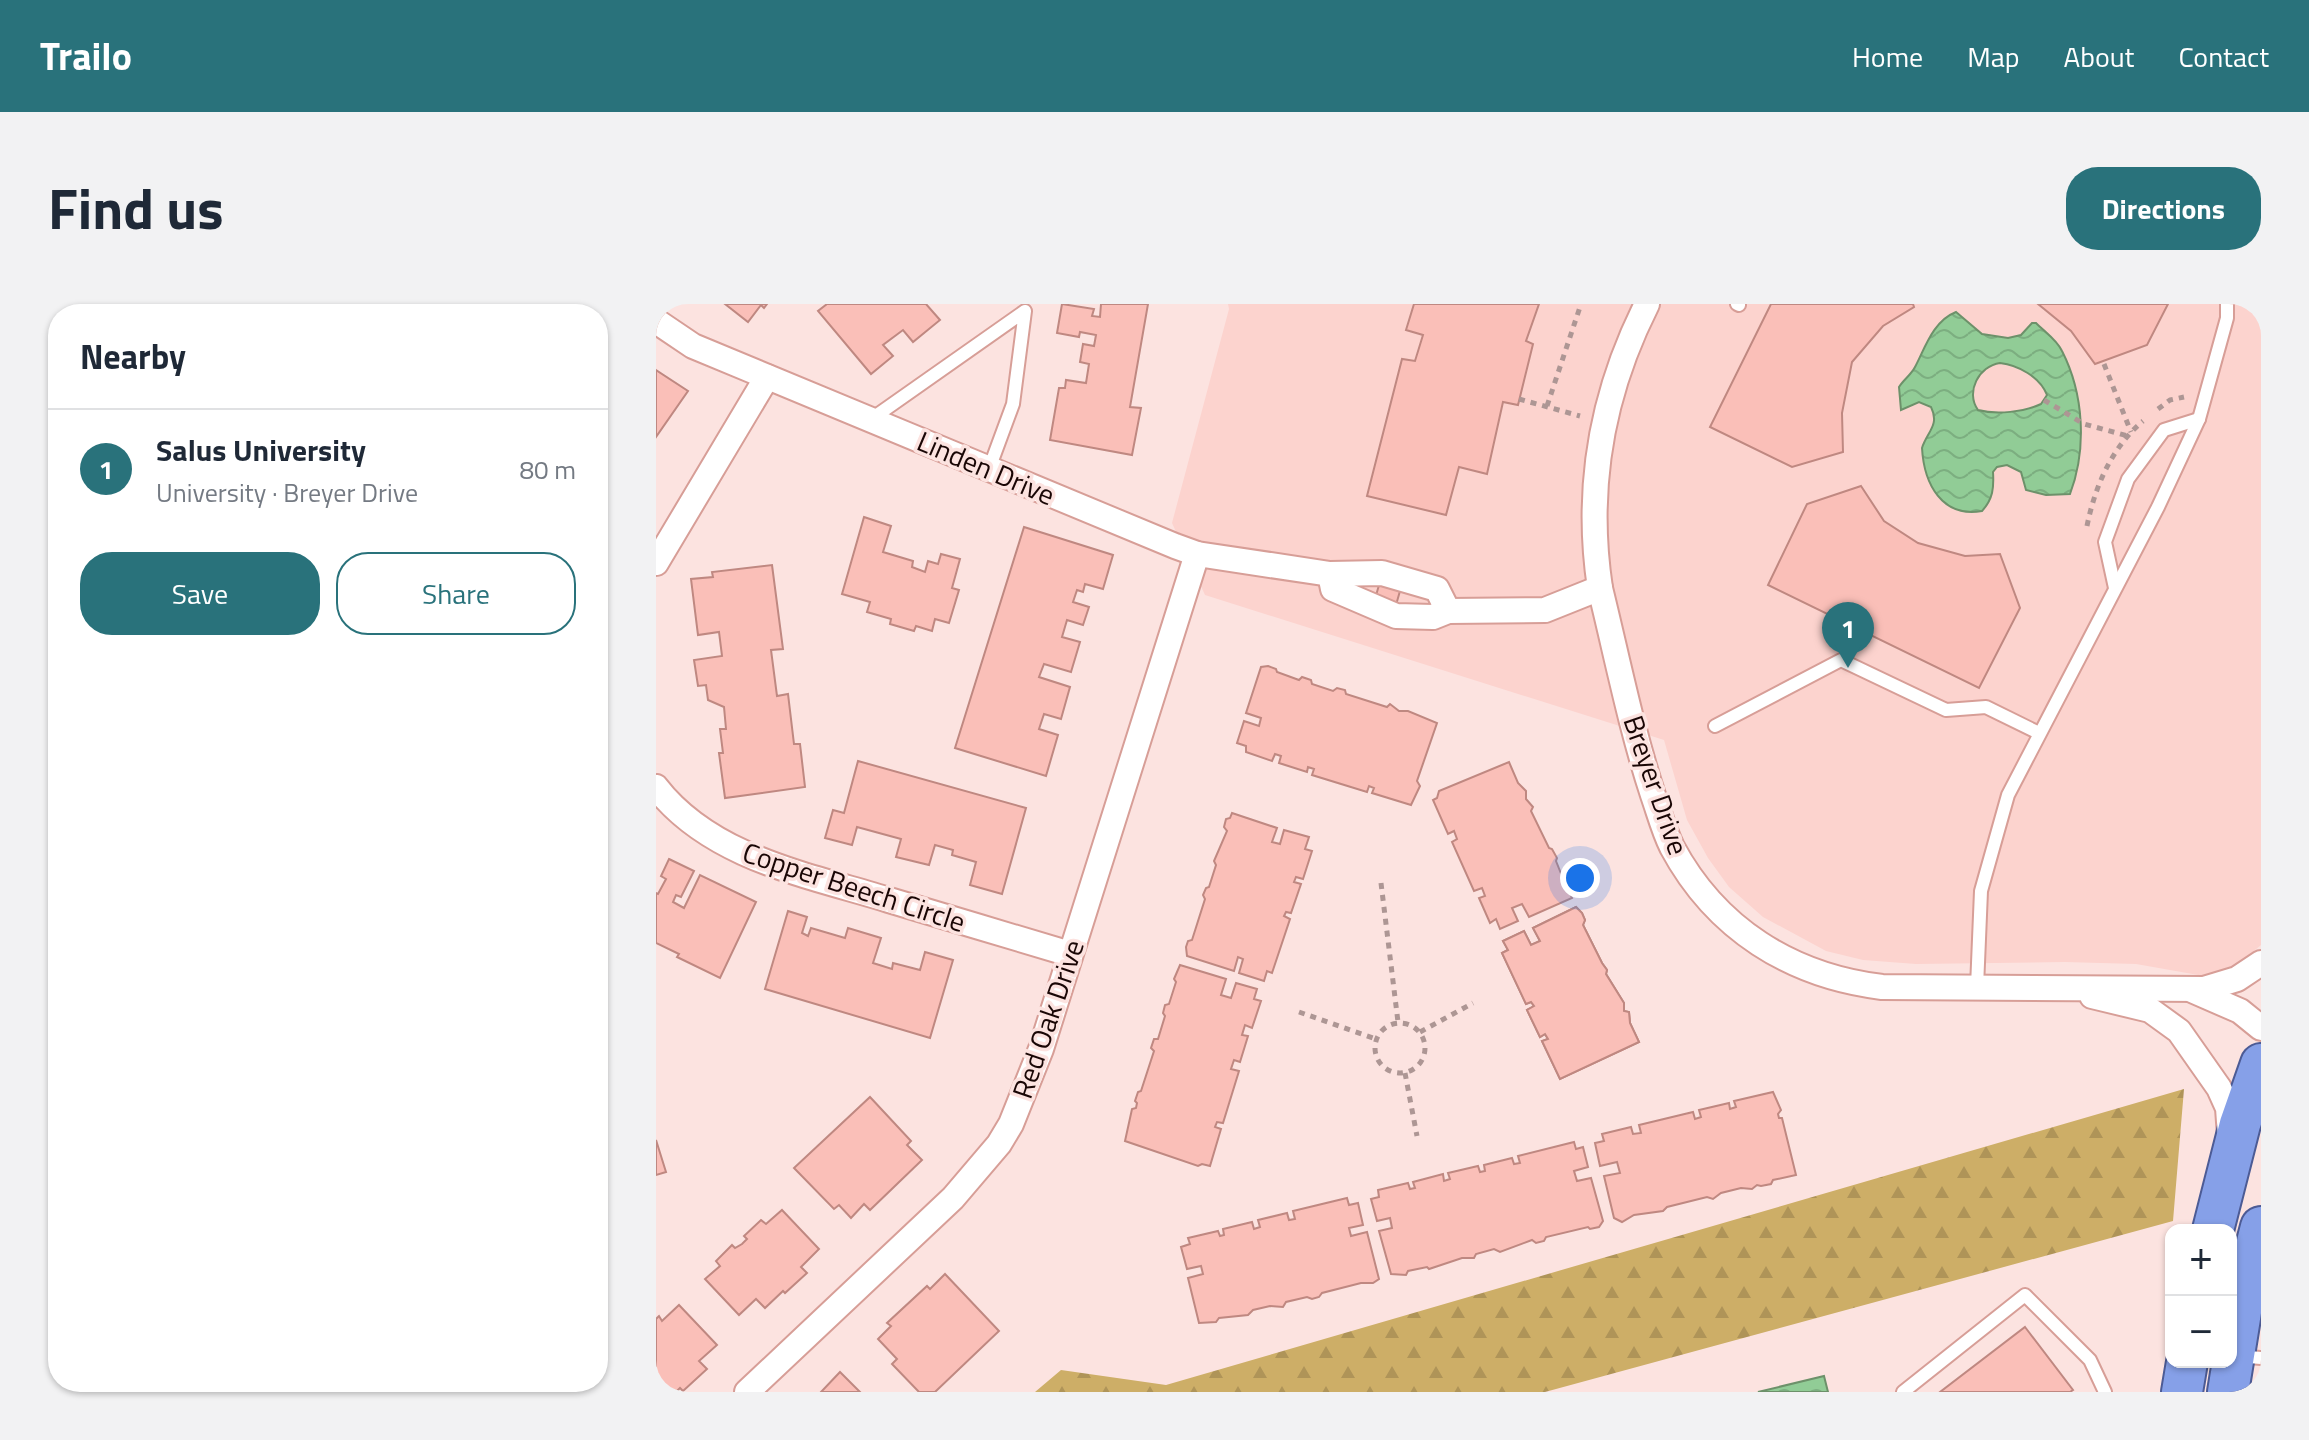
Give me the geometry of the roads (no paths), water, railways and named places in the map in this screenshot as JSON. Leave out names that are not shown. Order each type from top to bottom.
[{"type":"highway","points":[[2215,1224],[2261,1064]]},
{"type":"highway","points":[[2241,1369],[2244,1293],[2261,1227]]},
{"type":"highway","points":[[2182,1392],[2186,1368]]},
{"type":"street","name":"Breyer Drive","points":[[1647,304],[1628,342],[1612,387],[1596,462],[1593,523],[1600,588],[1642,762],[1666,832],[1697,887],[1714,909],[1782,958],[1831,977],[1882,987],[2188,988],[2219,986],[2252,971],[2261,963]]},
{"type":"street","name":"Linden Drive","points":[[656,321],[693,346],[1197,554],[1330,574],[1382,573],[1437,589],[1448,611]]},
{"type":"street","points":[[656,563],[767,377]]},
{"type":"street","name":"Red Oak Drive","points":[[747,1392],[953,1198],[999,1144],[1030,1081],[1197,554]]},
{"type":"street","points":[[1330,574],[1333,589],[1396,616],[1433,617],[1448,611],[1545,610],[1600,588]]},
{"type":"street","name":"Copper Beech Circle","points":[[656,787],[669,805],[717,840],[763,861],[1070,954]]},
{"type":"street","name":"Breyer Drive","points":[[2054,987],[2150,1010],[2179,1031],[2209,1071],[2228,1108],[2232,1156]]},
{"type":"street","name":"Breyer Drive","points":[[2188,988],[2240,1011],[2261,1028]]},
{"type":"lane","points":[[1977,987],[1981,891],[2008,795],[2158,507],[2199,419],[2227,318],[2227,304]]},
{"type":"lane","points":[[870,420],[1026,308]]},
{"type":"lane","points":[[989,469],[1013,404],[1026,308]]},
{"type":"lane","points":[[2115,588],[2105,542],[2128,479],[2164,430],[2199,419]]},
{"type":"lane","points":[[1715,726],[1841,660],[1946,710],[1986,707],[2039,733]]},
{"type":"lane","points":[[1903,1392],[2025,1295],[2090,1360],[2105,1392]]},
{"type":"water","points":[[1956,312],[1982,334],[2008,338],[2021,335],[2032,323],[2036,323],[2060,347],[2075,385],[2081,422],[2079,459],[2070,494],[2046,495],[2026,490],[2021,472],[2007,465],[1997,467],[1993,472],[1992,493],[1982,511],[1956,509],[1946,504],[1931,486],[1922,448],[1933,424],[1933,413],[1931,407],[1919,402],[1901,410],[1899,387],[1913,370],[1936,328]],"holes":[[[2007,364],[2034,377],[2047,395],[2041,404],[2027,409],[2010,412],[1978,410],[1973,395],[1980,374],[1992,365]]]},
{"type":"water","points":[[1824,1376],[1828,1392],[1758,1392]]},
{"type":"place","name":"Salus University","points":[[1848,668]]}]
